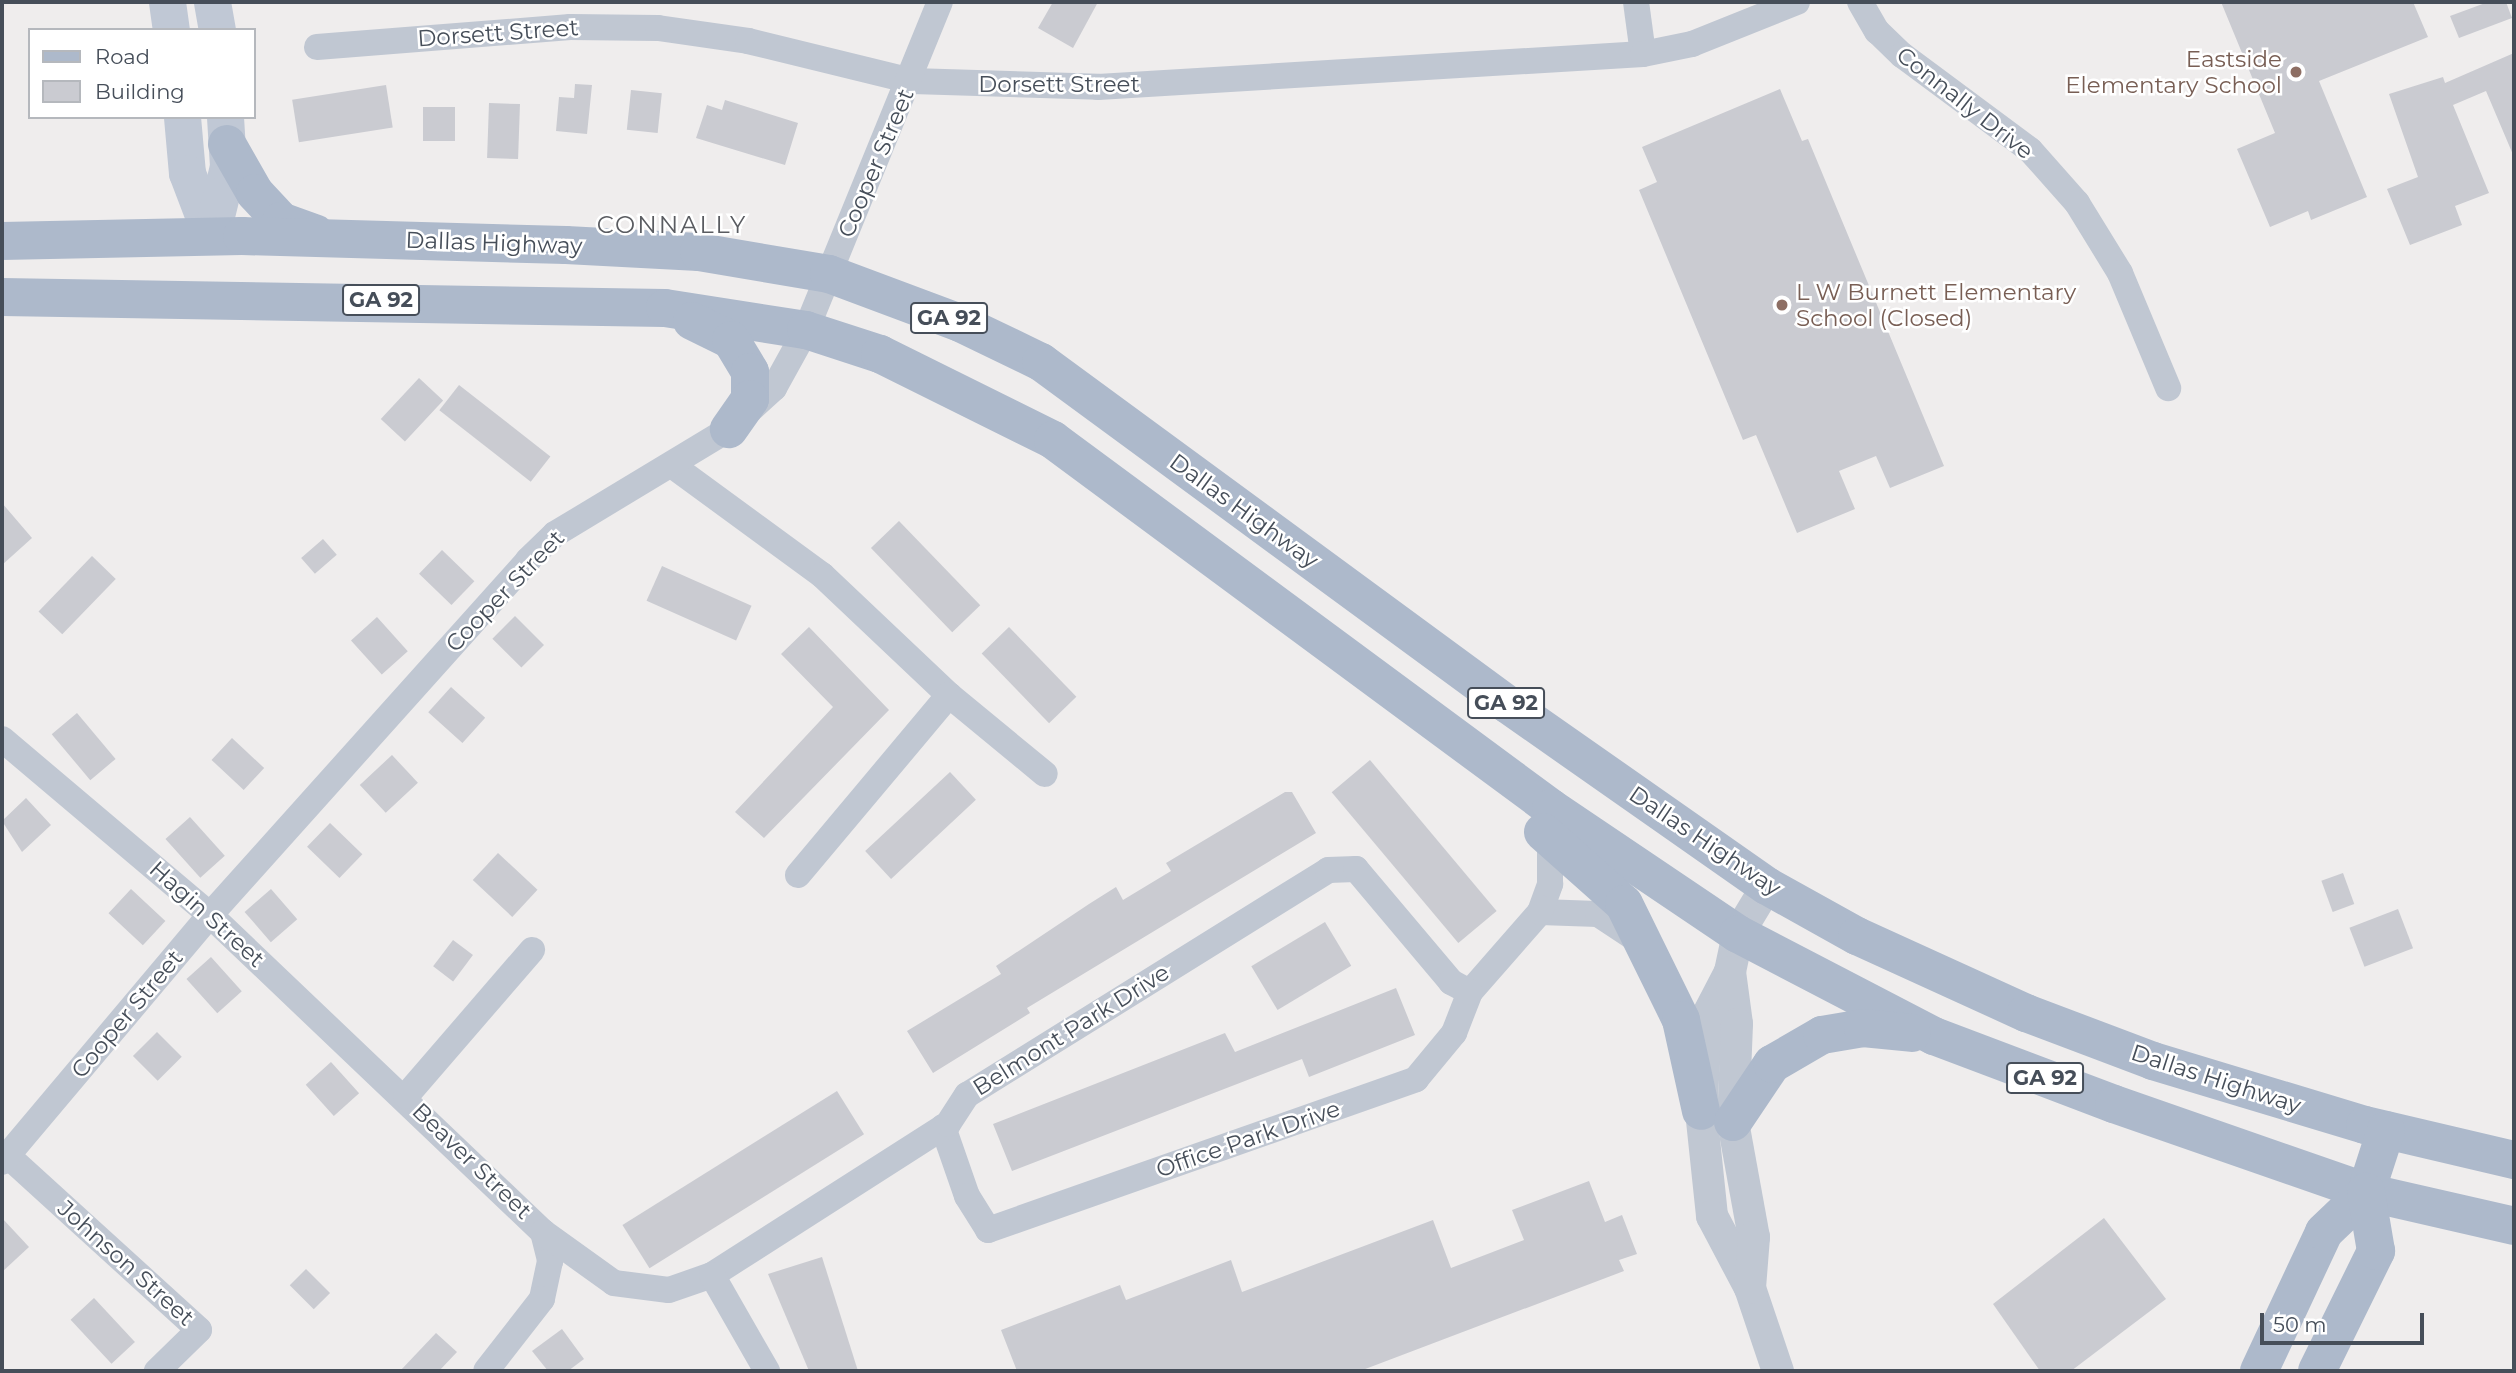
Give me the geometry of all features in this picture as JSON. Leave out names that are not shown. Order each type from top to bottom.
[{"type":"main road","points":[[167,2],[171,28]]},
{"type":"main road","points":[[212,2],[217,28]]},
{"type":"main road","points":[[182,119],[187,173],[211,236]]},
{"type":"main road","points":[[212,297],[211,236],[226,131]]},
{"type":"main road","points":[[226,131],[255,193],[281,221],[324,238]]},
{"type":"main road","name":"Dallas Highway","points":[[2,241],[211,236],[699,252],[830,274],[960,323],[1041,362],[1767,886],[1857,936],[2026,1013],[2153,1060],[2386,1130]]},
{"type":"main road","name":"GA 92","points":[[2,297],[212,297],[665,308],[806,330],[938,379],[1053,440],[1551,808],[1738,934],[1934,1036],[2366,1192],[2514,1226]]},
{"type":"main road","points":[[665,308],[731,340],[743,355],[750,399],[729,429]]},
{"type":"main road","points":[[1265,597],[1357,698],[1550,837],[1624,904],[1681,1020],[1717,1117],[1772,1063],[1822,1035],[1863,1028],[1934,1036]]},
{"type":"main road","points":[[2317,1371],[2376,1251],[2366,1192],[2386,1130]]},
{"type":"main road","name":"GA 92","points":[[2386,1130],[2514,1160]]},
{"type":"main road","points":[[2259,1371],[2324,1232],[2366,1192]]},
{"type":"street","name":"Cooper Street","points":[[5,1159],[210,915],[528,560],[555,534],[673,466],[729,429],[774,388],[806,330],[912,81],[940,2]]},
{"type":"street","points":[[1636,2],[1643,54]]},
{"type":"street","name":"Dorsett Street","points":[[317,47],[572,14],[748,41],[912,81],[1098,87],[1643,54],[1692,44],[1797,2]]},
{"type":"street","name":"Connally Drive","points":[[1860,2],[1877,31],[1902,55],[2031,150],[2077,203],[2120,273],[2168,388]]},
{"type":"street","points":[[673,466],[822,575],[949,695],[1045,774]]},
{"type":"street","points":[[798,875],[949,695]]},
{"type":"street","name":"Hagin Street","points":[[4,746],[210,915],[406,1096]]},
{"type":"street","name":"Office Park Drive","points":[[943,1127],[967,1196],[988,1230],[1416,1079],[1454,1033],[1470,992],[1540,912],[1550,884],[1550,837]]},
{"type":"street","name":"Belmont Park Drive","points":[[543,1232],[614,1283],[669,1290],[712,1275],[943,1127],[967,1095],[1328,870],[1356,869],[1451,982],[1470,992]]},
{"type":"street","points":[[1767,886],[1738,934],[1730,972],[1707,1016],[1717,1117],[1712,1216],[1750,1288],[1778,1371]]},
{"type":"street","points":[[1540,912],[1598,914],[1646,945]]},
{"type":"street","points":[[406,1096],[532,950]]},
{"type":"street","name":"Beaver Street","points":[[406,1096],[543,1232],[550,1261],[542,1299],[486,1371]]},
{"type":"street","name":"Johnson Street","points":[[5,1159],[199,1330],[157,1371]]},
{"type":"street","points":[[712,1275],[767,1371]]},
{"type":"building","points":[[1053,2],[1098,2],[1073,48],[1038,28]]},
{"type":"building","points":[[2221,2],[2413,2],[2428,37],[2319,81],[2367,197],[2311,220],[2308,211],[2270,227],[2237,149],[2275,133]]},
{"type":"building","points":[[2488,2],[2506,2],[2512,18],[2459,38],[2450,16]]},
{"type":"building","points":[[2514,53],[2514,157],[2486,91],[2453,105],[2489,193],[2455,206],[2462,225],[2410,245],[2387,189],[2418,177],[2389,94],[2443,77],[2445,83]]},
{"type":"building","points":[[575,84],[592,85],[587,134],[556,131],[559,97],[574,98]]},
{"type":"building","points":[[386,85],[393,127],[299,142],[292,100]]},
{"type":"building","name":"L W Burnett Elementary School (Closed)","points":[[1780,89],[1802,141],[1808,139],[1944,466],[1890,488],[1876,456],[1839,471],[1855,509],[1797,533],[1756,435],[1743,440],[1639,190],[1657,182],[1642,147]]},
{"type":"building","points":[[631,90],[662,93],[658,133],[627,130]]},
{"type":"building","points":[[725,100],[798,123],[785,165],[696,138],[707,105],[722,110]]},
{"type":"building","points":[[489,103],[520,104],[518,159],[487,158]]},
{"type":"building","points":[[423,107],[455,107],[455,141],[423,141]]},
{"type":"building","points":[[419,378],[443,401],[405,441],[381,419]]},
{"type":"building","points":[[459,385],[550,456],[531,482],[439,410]]},
{"type":"building","points":[[2,503],[32,538],[2,565]]},
{"type":"building","points":[[899,521],[980,605],[952,632],[871,548]]},
{"type":"building","points":[[323,539],[337,555],[315,574],[301,558]]},
{"type":"building","points":[[442,550],[474,581],[451,605],[419,574]]},
{"type":"building","points":[[92,556],[116,579],[62,634],[39,611]]},
{"type":"building","points":[[662,566],[752,606],[736,641],[647,601]]},
{"type":"building","points":[[515,616],[544,645],[521,668],[492,639]]},
{"type":"building","points":[[377,617],[408,651],[382,675],[351,640]]},
{"type":"building","points":[[809,627],[889,710],[764,838],[735,812],[833,707],[781,654]]},
{"type":"building","points":[[1009,627],[1076,697],[1049,723],[982,653]]},
{"type":"building","points":[[451,687],[485,718],[462,743],[428,712]]},
{"type":"building","points":[[77,713],[116,759],[90,780],[52,734]]},
{"type":"building","points":[[232,738],[264,768],[244,790],[212,760]]},
{"type":"building","points":[[392,755],[418,783],[386,813],[360,785]]},
{"type":"building","points":[[1370,760],[1497,911],[1458,943],[1332,792]]},
{"type":"building","points":[[950,772],[976,800],[891,879],[865,851]]},
{"type":"building","points":[[1285,792],[1292,792],[1316,833],[1027,1008],[1030,1013],[933,1073],[907,1031],[1001,974],[996,966],[1089,904],[1116,887],[1123,900],[1171,871],[1166,863]]},
{"type":"building","points":[[26,798],[51,825],[22,852],[2,821]]},
{"type":"building","points":[[190,817],[225,856],[200,878],[165,839]]},
{"type":"building","points":[[330,823],[362,854],[339,878],[307,847]]},
{"type":"building","points":[[498,853],[537,890],[512,917],[473,880]]},
{"type":"building","points":[[2343,873],[2354,904],[2333,912],[2321,881]]},
{"type":"building","points":[[131,889],[165,921],[143,945],[108,913]]},
{"type":"building","points":[[271,889],[297,919],[271,942],[245,912]]},
{"type":"building","points":[[2398,909],[2413,948],[2365,967],[2349,928]]},
{"type":"building","points":[[1325,922],[1351,966],[1278,1010],[1251,966]]},
{"type":"building","points":[[453,940],[473,955],[453,981],[433,966]]},
{"type":"building","points":[[211,957],[242,991],[217,1013],[186,979]]},
{"type":"building","points":[[1396,988],[1415,1035],[1309,1077],[1302,1059],[1012,1171],[993,1124],[1225,1033],[1235,1052]]},
{"type":"building","points":[[157,1032],[182,1057],[158,1081],[133,1056]]},
{"type":"building","points":[[331,1062],[359,1093],[334,1116],[306,1085]]},
{"type":"building","points":[[837,1091],[864,1134],[649,1268],[622,1225]]},
{"type":"building","points":[[1589,1181],[1605,1222],[1622,1215],[1637,1254],[1619,1260],[1624,1271],[1360,1371],[1017,1371],[1001,1330],[1120,1285],[1126,1300],[1231,1260],[1242,1292],[1433,1220],[1451,1268],[1524,1240],[1512,1210]]},
{"type":"building","points":[[2,1218],[29,1247],[2,1272]]},
{"type":"building","points":[[2104,1218],[2166,1299],[2071,1371],[2040,1371],[1993,1304]]},
{"type":"building","points":[[822,1257],[858,1371],[809,1371],[768,1274]]},
{"type":"building","points":[[306,1269],[330,1293],[314,1309],[290,1285]]},
{"type":"building","points":[[94,1298],[135,1342],[112,1364],[71,1320]]},
{"type":"building","points":[[562,1329],[584,1359],[568,1371],[548,1371],[532,1351]]},
{"type":"building","points":[[436,1333],[457,1352],[439,1371],[400,1371]]},
{"type":"place","name":"Eastside Elementary School","points":[[2296,72]]},
{"type":"place","name":"L W Burnett Elementary School (Closed)","points":[[1782,305]]},
{"type":"district","name":"CONNALLY","points":[[672,225]]}]
